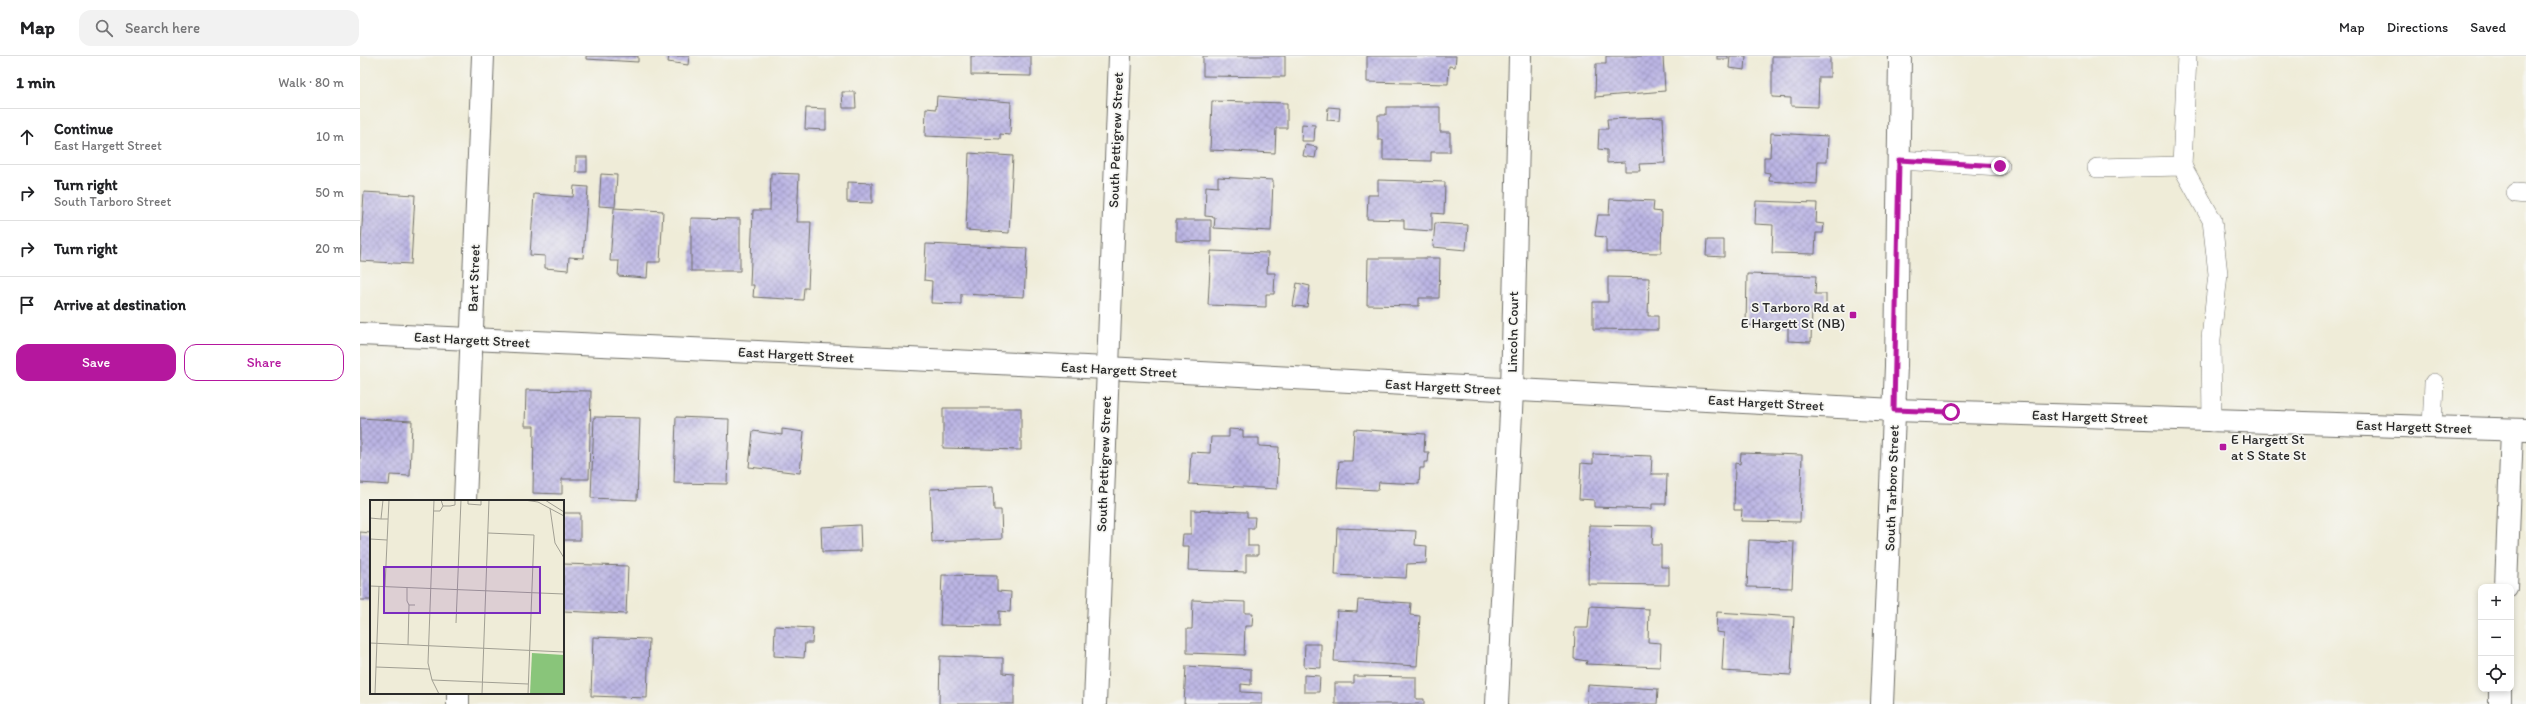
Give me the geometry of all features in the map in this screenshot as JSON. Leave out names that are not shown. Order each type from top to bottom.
[{"type":"street","name":"Bart Street","points":[[465,500],[483,56]]},
{"type":"street","name":"South Pettigrew Street","points":[[1095,704],[1120,56]]},
{"type":"street","name":"Lincoln Court","points":[[1497,704],[1512,391],[1520,56]]},
{"type":"street","name":"South Tarboro Street","points":[[1882,704],[1894,410],[1900,56]]},
{"type":"street","name":"East Hargett Street","points":[[360,334],[1107,368],[1512,391],[1894,410],[2212,422],[2519,430]]},
{"type":"street","points":[[2506,584],[2519,430]]},
{"type":"street","points":[[2500,692],[2500,704]]},
{"type":"lane","points":[[2187,56],[2182,166],[2212,220],[2218,274],[2211,339],[2212,422]]},
{"type":"lane","points":[[1899,160],[2000,166]]},
{"type":"lane","points":[[2097,168],[2182,166]]},
{"type":"lane","points":[[2432,428],[2434,383]]},
{"type":"building","points":[[586,56],[638,56],[638,62],[586,59]]},
{"type":"building","points":[[669,56],[689,56],[688,65],[668,62]]},
{"type":"building","points":[[971,56],[1031,56],[1031,76],[971,75]]},
{"type":"building","points":[[1203,56],[1285,56],[1285,77],[1203,76]]},
{"type":"building","points":[[1367,56],[1456,56],[1455,67],[1449,66],[1448,84],[1367,82]]},
{"type":"building","points":[[1606,56],[1663,56],[1665,91],[1595,97],[1596,64],[1606,64]]},
{"type":"building","points":[[1717,56],[1728,56],[1728,59],[1717,59]]},
{"type":"building","points":[[1730,56],[1746,56],[1745,70],[1729,68]]},
{"type":"building","points":[[1772,56],[1830,56],[1830,77],[1819,77],[1818,107],[1791,106],[1791,98],[1772,97]]},
{"type":"building","points":[[842,92],[855,92],[856,108],[843,108]]},
{"type":"building","points":[[937,96],[1011,102],[1010,135],[1000,134],[1000,139],[925,136],[926,108],[936,109]]},
{"type":"building","points":[[1212,101],[1287,103],[1287,128],[1276,128],[1275,153],[1210,150]]},
{"type":"building","points":[[1328,107],[1340,108],[1339,121],[1327,120]]},
{"type":"building","points":[[1386,107],[1440,107],[1440,132],[1450,132],[1450,152],[1431,152],[1431,161],[1383,160],[1383,140],[1378,140],[1378,115],[1386,115]]},
{"type":"building","points":[[806,108],[826,109],[826,130],[805,129]]},
{"type":"building","points":[[1663,117],[1665,163],[1639,164],[1640,171],[1625,171],[1625,162],[1607,163],[1607,150],[1598,149],[1599,129],[1608,129],[1607,119]]},
{"type":"building","points":[[1302,124],[1315,125],[1314,141],[1301,141]]},
{"type":"building","points":[[1771,133],[1828,136],[1827,161],[1818,161],[1817,184],[1769,181],[1770,173],[1764,172],[1764,157],[1770,157]]},
{"type":"building","points":[[1305,145],[1317,147],[1315,158],[1303,156]]},
{"type":"building","points":[[969,153],[1013,156],[1009,233],[966,230]]},
{"type":"building","points":[[576,157],[587,157],[587,172],[576,172]]},
{"type":"building","points":[[771,173],[799,174],[797,222],[811,222],[808,288],[804,288],[803,300],[753,297],[754,285],[750,285],[753,210],[770,210]]},
{"type":"building","points":[[601,174],[617,175],[615,207],[599,206]]},
{"type":"building","points":[[1218,177],[1273,180],[1271,231],[1214,228],[1215,217],[1205,216],[1206,186],[1218,187]]},
{"type":"building","points":[[1378,180],[1445,182],[1444,214],[1432,213],[1432,231],[1404,229],[1404,220],[1367,219],[1368,195],[1378,195]]},
{"type":"building","points":[[847,182],[872,183],[872,203],[847,202]]},
{"type":"building","points":[[574,186],[588,187],[583,258],[569,257],[568,270],[545,268],[545,256],[530,255],[534,194],[573,197]]},
{"type":"building","points":[[364,192],[415,195],[411,264],[360,261]]},
{"type":"building","points":[[1610,199],[1654,201],[1653,211],[1662,212],[1661,253],[1606,252],[1606,237],[1595,236],[1598,215],[1609,215]]},
{"type":"building","points":[[1756,201],[1817,203],[1816,223],[1824,224],[1823,233],[1816,233],[1815,254],[1772,253],[1773,225],[1755,224]]},
{"type":"building","points":[[614,208],[663,211],[660,262],[648,262],[647,278],[618,276],[619,261],[610,261]]},
{"type":"building","points":[[691,218],[740,219],[740,271],[691,271]]},
{"type":"building","points":[[1176,220],[1211,220],[1211,242],[1176,241]]},
{"type":"building","points":[[1435,223],[1468,225],[1466,250],[1433,247]]},
{"type":"building","points":[[1707,240],[1724,240],[1724,257],[1706,256]]},
{"type":"building","points":[[926,244],[1027,248],[1024,297],[961,294],[961,304],[931,303],[932,281],[924,280]]},
{"type":"building","points":[[1211,251],[1268,253],[1267,273],[1275,273],[1274,294],[1266,294],[1266,307],[1208,305]]},
{"type":"building","points":[[1368,258],[1440,258],[1439,298],[1419,298],[1419,306],[1367,305]]},
{"type":"building","points":[[1747,274],[1816,276],[1815,294],[1826,294],[1826,309],[1812,308],[1811,342],[1788,341],[1788,327],[1746,325]]},
{"type":"building","points":[[1608,277],[1649,278],[1648,316],[1658,316],[1658,330],[1593,329],[1593,302],[1608,302]]},
{"type":"building","points":[[1297,283],[1310,286],[1307,307],[1293,306]]},
{"type":"building","points":[[526,390],[591,391],[589,479],[562,479],[562,494],[533,493],[534,426],[525,426]]},
{"type":"building","points":[[943,408],[1021,408],[1021,450],[943,448]]},
{"type":"building","points":[[594,417],[640,418],[637,500],[591,498]]},
{"type":"building","points":[[676,417],[729,419],[727,484],[674,483]]},
{"type":"building","points":[[360,418],[412,421],[410,476],[390,475],[389,485],[360,483]]},
{"type":"building","points":[[782,429],[804,432],[800,473],[749,467],[753,431],[782,435]]},
{"type":"building","points":[[1229,429],[1243,430],[1243,438],[1259,438],[1259,446],[1279,447],[1277,489],[1189,484],[1191,452],[1210,453],[1211,437],[1229,437]]},
{"type":"building","points":[[1354,429],[1425,434],[1424,452],[1429,452],[1428,462],[1424,462],[1424,468],[1420,468],[1419,484],[1379,482],[1378,490],[1337,488],[1339,461],[1352,461]]},
{"type":"building","points":[[1741,453],[1802,455],[1800,522],[1741,521],[1742,510],[1734,510],[1735,463],[1740,464]]},
{"type":"building","points":[[1593,454],[1652,456],[1651,474],[1667,474],[1666,504],[1652,504],[1652,509],[1594,507],[1594,500],[1579,499],[1581,463],[1593,464]]},
{"type":"building","points":[[993,487],[994,510],[1001,510],[1002,539],[932,542],[930,489]]},
{"type":"building","points":[[1191,510],[1247,512],[1247,517],[1255,517],[1254,528],[1248,528],[1248,546],[1258,546],[1258,555],[1246,555],[1246,572],[1188,570],[1189,546],[1182,546],[1183,534],[1191,534]]},
{"type":"building","points":[[564,513],[580,513],[580,540],[564,540]]},
{"type":"building","points":[[860,525],[861,551],[822,552],[821,527]]},
{"type":"building","points":[[1589,525],[1653,526],[1652,545],[1661,545],[1661,567],[1669,567],[1669,585],[1588,584]]},
{"type":"building","points":[[1337,528],[1416,531],[1415,545],[1427,546],[1426,563],[1407,564],[1406,578],[1335,575]]},
{"type":"building","points":[[360,532],[370,533],[370,600],[360,600]]},
{"type":"building","points":[[1749,540],[1794,542],[1792,588],[1747,587]]},
{"type":"building","points":[[564,564],[628,566],[626,614],[564,611]]},
{"type":"building","points":[[942,575],[997,576],[997,591],[1011,592],[1010,612],[999,611],[999,626],[940,625]]},
{"type":"building","points":[[1193,600],[1245,602],[1245,613],[1253,613],[1252,626],[1245,626],[1244,655],[1187,653],[1187,629],[1192,629]]},
{"type":"building","points":[[1358,600],[1411,603],[1410,615],[1420,616],[1417,666],[1334,661],[1337,611],[1357,612]]},
{"type":"building","points":[[1590,606],[1649,609],[1648,642],[1661,643],[1660,667],[1586,664],[1587,661],[1574,659],[1575,628],[1588,628]]},
{"type":"building","points":[[1717,612],[1794,617],[1791,675],[1722,671],[1724,633],[1716,632]]},
{"type":"building","points":[[775,626],[813,628],[812,643],[805,643],[804,658],[774,656]]},
{"type":"building","points":[[593,637],[649,639],[647,698],[591,696]]},
{"type":"building","points":[[1305,644],[1321,644],[1321,668],[1304,667]]},
{"type":"building","points":[[940,656],[1003,658],[1003,673],[1014,674],[1014,704],[939,704]]},
{"type":"building","points":[[1186,666],[1251,669],[1251,685],[1241,684],[1241,692],[1262,693],[1262,704],[1184,704]]},
{"type":"building","points":[[1304,675],[1320,676],[1319,692],[1304,692]]},
{"type":"building","points":[[1354,676],[1416,677],[1416,699],[1424,699],[1424,704],[1335,704],[1335,683],[1354,683]]},
{"type":"building","points":[[1588,685],[1658,689],[1657,704],[1587,704]]},
{"type":"place","name":"S Tarboro Rd at E Hargett St (NB)","points":[[1853,315]]},
{"type":"place","name":"E Hargett St at S State St","points":[[2223,447]]},
{"type":"route","points":[[1951,412],[1894,410],[1899,160],[2000,166]]}]
